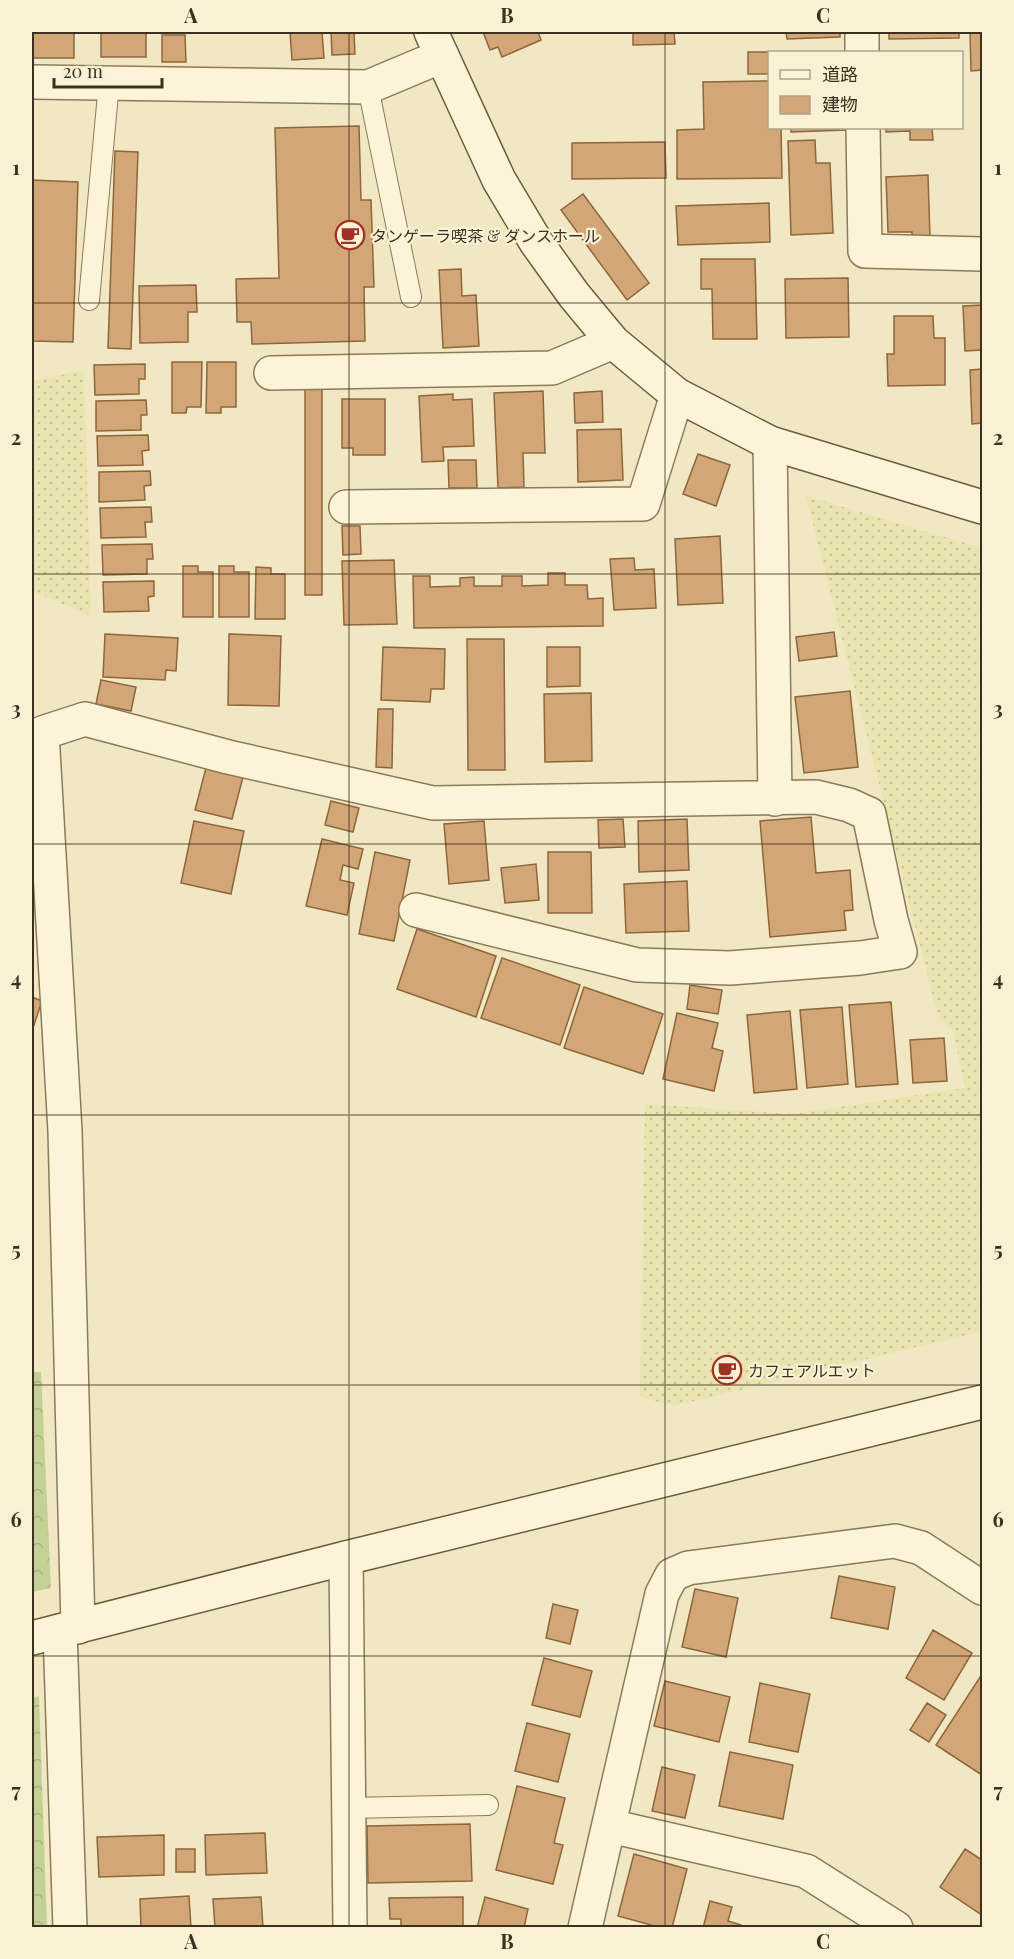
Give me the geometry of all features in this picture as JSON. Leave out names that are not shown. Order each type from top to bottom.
[{"type":"street","points":[[862,32],[862,51]]},
{"type":"street","points":[[32,82],[368,87],[437,44],[504,189],[574,295],[613,342],[677,395],[770,443],[982,507]]},
{"type":"street","points":[[863,129],[865,251],[982,254]]},
{"type":"street","points":[[271,373],[552,368],[613,342]]},
{"type":"street","points":[[346,507],[643,504],[677,395]]},
{"type":"street","points":[[770,443],[775,799]]},
{"type":"street","points":[[70,1928],[56,1632],[66,1131],[42,733],[85,719],[228,757],[433,803],[816,797],[849,805],[869,814],[900,952],[860,958],[730,969],[637,965],[416,910]]},
{"type":"street","points":[[56,1632],[346,1558],[982,1402]]},
{"type":"street","points":[[585,1928],[662,1594],[672,1575],[688,1568],[895,1541],[921,1548],[982,1588]]},
{"type":"street","points":[[346,1558],[350,1928]]},
{"type":"street","points":[[610,1826],[806,1871],[896,1928]]},
{"type":"lane","points":[[89,300],[109,83]]},
{"type":"lane","points":[[368,87],[411,297]]},
{"type":"lane","points":[[349,1808],[488,1805]]},
{"type":"shaded area","points":[[84,370],[91,616],[32,591],[32,381]]},
{"type":"shaded area","points":[[806,496],[982,548],[982,1331],[674,1406],[640,1397],[645,1104],[793,1114],[965,1088],[953,1031],[939,1020]]},
{"type":"green space","points":[[32,1372],[41,1372],[51,1588],[32,1592]]},
{"type":"green space","points":[[39,1696],[47,1928],[32,1927],[32,1698]]},
{"type":"building","points":[[32,32],[74,32],[74,58],[32,58]]},
{"type":"building","points":[[101,32],[146,32],[146,57],[101,57]]},
{"type":"building","points":[[290,32],[322,32],[324,58],[292,60]]},
{"type":"building","points":[[331,32],[354,32],[355,54],[332,55]]},
{"type":"building","points":[[483,32],[538,32],[541,40],[502,57],[498,47],[490,50]]},
{"type":"building","points":[[633,32],[674,32],[675,44],[633,45]]},
{"type":"building","points":[[786,32],[840,32],[840,37],[787,39]]},
{"type":"building","points":[[889,32],[959,32],[959,38],[889,39]]},
{"type":"building","points":[[970,32],[982,32],[982,70],[971,71]]},
{"type":"building","points":[[162,35],[185,35],[186,62],[162,62]]},
{"type":"building","points":[[748,52],[768,52],[768,74],[748,74]]},
{"type":"building","points":[[768,81],[768,129],[781,129],[782,178],[677,179],[677,130],[704,129],[703,82]]},
{"type":"building","points":[[359,126],[361,200],[371,200],[374,287],[364,287],[365,341],[252,344],[251,322],[237,322],[236,279],[279,278],[275,128]]},
{"type":"building","points":[[791,129],[847,129],[847,130],[791,132]]},
{"type":"building","points":[[886,129],[932,129],[933,140],[910,140],[910,131],[886,132]]},
{"type":"building","points":[[815,140],[816,163],[830,163],[833,233],[791,235],[788,141]]},
{"type":"building","points":[[665,142],[666,178],[572,179],[572,143]]},
{"type":"building","points":[[115,151],[138,152],[131,349],[108,348]]},
{"type":"building","points":[[928,175],[930,237],[912,237],[912,232],[888,232],[886,177]]},
{"type":"building","points":[[32,180],[78,182],[73,342],[32,341]]},
{"type":"building","points":[[583,194],[649,283],[627,300],[561,210]]},
{"type":"building","points":[[769,203],[770,242],[678,245],[676,206]]},
{"type":"building","points":[[701,259],[755,259],[757,339],[713,339],[712,289],[701,289]]},
{"type":"building","points":[[461,269],[462,296],[476,295],[479,346],[443,348],[439,270]]},
{"type":"building","points":[[848,278],[849,337],[786,338],[785,279]]},
{"type":"building","points":[[196,285],[197,312],[188,312],[188,342],[140,343],[139,286]]},
{"type":"building","points":[[982,305],[982,350],[965,351],[963,306]]},
{"type":"building","points":[[894,316],[933,316],[934,338],[945,338],[945,385],[888,386],[887,354],[894,354]]},
{"type":"building","points":[[172,362],[202,362],[201,407],[187,407],[186,413],[172,413]]},
{"type":"building","points":[[207,362],[236,362],[236,407],[221,407],[221,413],[206,413]]},
{"type":"building","points":[[145,364],[145,379],[139,379],[139,394],[95,395],[94,365]]},
{"type":"building","points":[[982,369],[982,423],[972,424],[970,370]]},
{"type":"building","points":[[305,389],[322,389],[322,595],[305,595]]},
{"type":"building","points":[[543,391],[545,453],[523,453],[524,487],[498,488],[494,393]]},
{"type":"building","points":[[602,391],[603,422],[575,423],[574,393]]},
{"type":"building","points":[[453,394],[453,400],[472,399],[474,446],[443,447],[444,461],[422,462],[419,396]]},
{"type":"building","points":[[342,399],[385,399],[385,455],[353,455],[353,448],[342,448]]},
{"type":"building","points":[[146,400],[147,415],[141,415],[141,430],[96,431],[96,401]]},
{"type":"building","points":[[621,429],[623,480],[578,482],[577,430]]},
{"type":"building","points":[[148,435],[149,450],[142,451],[143,465],[98,466],[97,436]]},
{"type":"building","points":[[698,454],[730,465],[716,506],[683,494]]},
{"type":"building","points":[[448,460],[476,460],[477,488],[449,488]]},
{"type":"building","points":[[150,471],[151,485],[144,486],[145,500],[99,502],[99,472]]},
{"type":"building","points":[[151,507],[152,522],[145,522],[146,537],[101,538],[100,508]]},
{"type":"building","points":[[342,526],[360,526],[361,554],[343,555]]},
{"type":"building","points":[[720,536],[723,603],[678,605],[675,539]]},
{"type":"building","points":[[152,544],[153,559],[147,559],[147,574],[103,575],[102,545]]},
{"type":"building","points":[[634,558],[635,570],[654,569],[656,608],[614,610],[610,559]]},
{"type":"building","points":[[394,560],[397,624],[344,625],[342,561]]},
{"type":"building","points":[[183,566],[198,566],[198,572],[213,572],[213,617],[183,617]]},
{"type":"building","points":[[219,566],[234,566],[234,572],[249,572],[249,617],[219,617]]},
{"type":"building","points":[[256,567],[271,568],[271,574],[285,574],[285,619],[255,619]]},
{"type":"building","points":[[548,573],[565,573],[565,585],[587,585],[588,599],[603,598],[603,626],[414,628],[413,576],[430,576],[430,587],[460,586],[460,578],[474,577],[474,586],[502,586],[502,576],[522,576],[522,586],[548,585]]},
{"type":"building","points":[[154,581],[154,596],[148,597],[149,611],[104,612],[103,582]]},
{"type":"building","points":[[834,632],[837,656],[799,661],[796,637]]},
{"type":"building","points":[[105,634],[178,638],[176,671],[166,670],[165,680],[103,677]]},
{"type":"building","points":[[229,634],[281,636],[279,706],[228,705]]},
{"type":"building","points":[[467,639],[504,639],[505,770],[468,770]]},
{"type":"building","points":[[383,647],[445,649],[444,689],[431,689],[430,702],[381,700]]},
{"type":"building","points":[[547,647],[580,647],[580,686],[547,687]]},
{"type":"building","points":[[101,680],[136,687],[131,711],[96,704]]},
{"type":"building","points":[[850,691],[858,767],[804,773],[795,697]]},
{"type":"building","points":[[591,693],[592,761],[545,762],[544,694]]},
{"type":"building","points":[[378,709],[393,709],[392,768],[376,767]]},
{"type":"building","points":[[206,768],[243,777],[232,819],[195,810]]},
{"type":"building","points":[[331,801],[359,808],[353,832],[325,825]]},
{"type":"building","points":[[811,817],[816,873],[850,870],[853,910],[844,911],[846,930],[770,937],[760,821]]},
{"type":"building","points":[[623,819],[625,847],[599,848],[598,820]]},
{"type":"building","points":[[687,819],[689,870],[639,872],[638,821]]},
{"type":"building","points":[[194,821],[244,831],[231,894],[181,883]]},
{"type":"building","points":[[484,821],[489,880],[449,884],[444,824]]},
{"type":"building","points":[[322,839],[363,849],[358,869],[343,865],[340,880],[354,883],[347,915],[306,906]]},
{"type":"building","points":[[375,852],[410,860],[394,941],[359,934]]},
{"type":"building","points":[[548,852],[591,852],[592,913],[548,913]]},
{"type":"building","points":[[536,864],[539,900],[505,903],[501,868]]},
{"type":"building","points":[[687,881],[689,931],[626,933],[624,884]]},
{"type":"building","points":[[417,929],[496,956],[476,1017],[397,989]]},
{"type":"building","points":[[502,958],[580,985],[560,1045],[481,1018]]},
{"type":"building","points":[[690,985],[722,990],[718,1014],[687,1009]]},
{"type":"building","points":[[584,987],[663,1014],[643,1074],[564,1048]]},
{"type":"building","points":[[32,997],[42,1001],[32,1031]]},
{"type":"building","points":[[891,1002],[898,1084],[856,1087],[849,1005]]},
{"type":"building","points":[[842,1007],[848,1084],[807,1088],[800,1010]]},
{"type":"building","points":[[790,1011],[797,1089],[754,1093],[747,1015]]},
{"type":"building","points":[[677,1013],[718,1023],[712,1048],[723,1051],[714,1091],[663,1079]]},
{"type":"building","points":[[944,1038],[947,1081],[913,1083],[910,1040]]},
{"type":"building","points":[[839,1576],[895,1587],[888,1629],[831,1618]]},
{"type":"building","points":[[695,1589],[738,1598],[726,1657],[682,1647]]},
{"type":"building","points":[[553,1604],[578,1610],[570,1644],[546,1638]]},
{"type":"building","points":[[933,1630],[972,1653],[944,1700],[906,1678]]},
{"type":"building","points":[[544,1658],[592,1671],[580,1717],[532,1705]]},
{"type":"building","points":[[982,1674],[982,1775],[936,1745]]},
{"type":"building","points":[[665,1681],[730,1697],[719,1742],[654,1726]]},
{"type":"building","points":[[760,1683],[810,1694],[798,1752],[749,1742]]},
{"type":"building","points":[[927,1703],[946,1715],[929,1742],[910,1730]]},
{"type":"building","points":[[527,1723],[570,1734],[558,1782],[515,1771]]},
{"type":"building","points":[[730,1752],[793,1765],[783,1819],[719,1806]]},
{"type":"building","points":[[662,1767],[695,1775],[685,1818],[652,1811]]},
{"type":"building","points":[[517,1786],[565,1798],[554,1843],[563,1845],[553,1884],[496,1870]]},
{"type":"building","points":[[470,1824],[472,1881],[368,1883],[367,1826]]},
{"type":"building","points":[[265,1833],[267,1873],[206,1875],[205,1835]]},
{"type":"building","points":[[164,1835],[164,1875],[99,1877],[97,1837]]},
{"type":"building","points":[[176,1849],[195,1849],[195,1872],[176,1872]]},
{"type":"building","points":[[965,1849],[982,1860],[982,1915],[940,1887]]},
{"type":"building","points":[[634,1854],[687,1869],[672,1928],[662,1928],[618,1916]]},
{"type":"building","points":[[189,1896],[191,1928],[141,1928],[140,1899]]},
{"type":"building","points":[[261,1897],[263,1928],[215,1928],[213,1899]]},
{"type":"building","points":[[463,1897],[463,1928],[401,1928],[401,1919],[390,1919],[389,1898]]},
{"type":"building","points":[[485,1897],[528,1909],[524,1928],[477,1928]]},
{"type":"building","points":[[710,1901],[732,1907],[728,1921],[741,1925],[740,1928],[703,1928]]},
{"type":"place","name":"タンゲーラ喫茶 & ダンスホール","points":[[350,235]]},
{"type":"place","name":"カフェアルエット","points":[[727,1370]]}]
